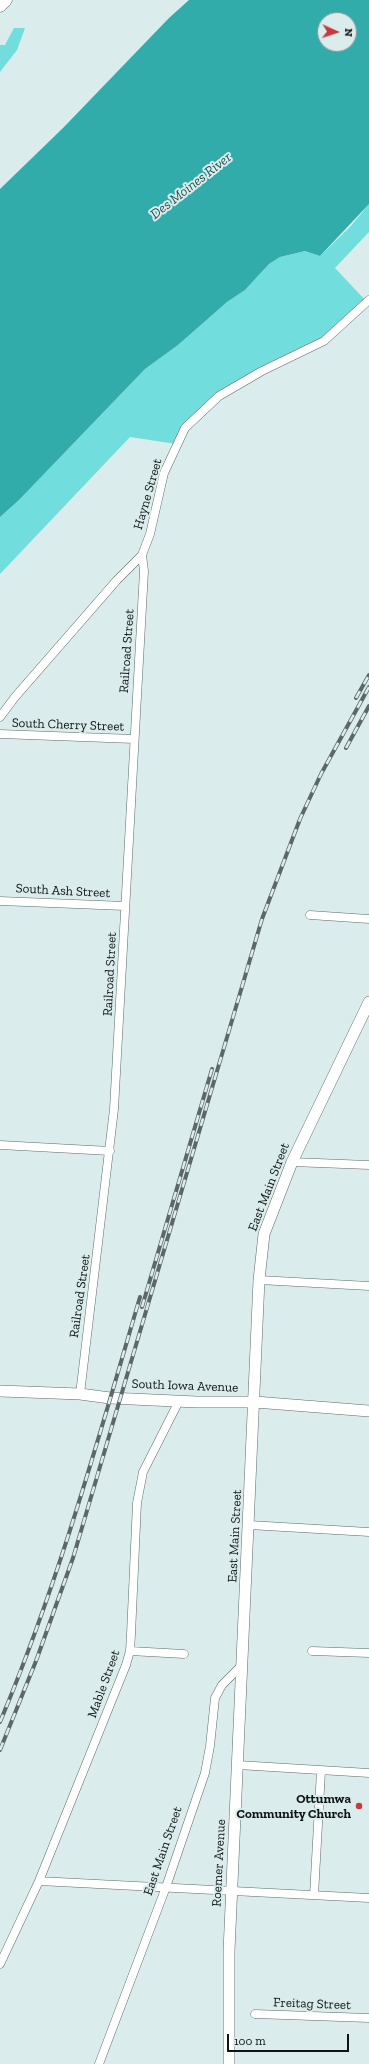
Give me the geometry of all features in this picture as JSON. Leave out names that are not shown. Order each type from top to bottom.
[{"type":"highway","points":[[0,6],[6,0]]},
{"type":"main road","name":"East Main Street","points":[[243,1664],[259,1280],[264,1234],[292,1162],[368,1009]]},
{"type":"main road","name":"South Iowa Avenue","points":[[0,1391],[80,1394],[110,1398],[179,1401],[255,1402],[369,1411]]},
{"type":"main road","name":"Roemer Avenue","points":[[229,2064],[229,1951],[243,1664]]},
{"type":"street","name":"Hayne Street","points":[[0,717],[15,696],[117,580],[142,555],[155,516],[164,473],[184,428],[219,396],[262,370],[324,341],[369,300]]},
{"type":"street","name":"Railroad Street","points":[[80,1394],[110,1151],[115,1095],[144,571],[142,555]]},
{"type":"street","name":"South Cherry Street","points":[[0,734],[134,739]]},
{"type":"street","name":"South Ash Street","points":[[0,901],[125,906]]},
{"type":"street","points":[[310,915],[369,919]]},
{"type":"street","points":[[0,1145],[110,1151]]},
{"type":"street","points":[[292,1162],[369,1165]]},
{"type":"street","points":[[259,1280],[369,1286]]},
{"type":"street","name":"Mable Street","points":[[0,1964],[40,1880],[130,1651],[137,1503],[143,1472],[179,1401]]},
{"type":"street","points":[[249,1525],[369,1532]]},
{"type":"street","points":[[130,1651],[184,1654]]},
{"type":"street","points":[[312,1651],[369,1653]]},
{"type":"street","name":"East Main Street","points":[[100,2064],[166,1887],[205,1773],[210,1746],[214,1698],[222,1685],[243,1664]]},
{"type":"street","points":[[238,1765],[369,1773]]},
{"type":"street","points":[[314,1895],[321,1771]]},
{"type":"street","points":[[40,1880],[369,1898]]},
{"type":"street","name":"Freitag Street","points":[[255,2014],[369,2018]]},
{"type":"shaded area","points":[[14,28],[25,28],[17,50],[0,72],[0,45],[5,45]]},
{"type":"shaded area","points":[[369,204],[369,232],[335,268],[367,302],[341,328],[324,341],[305,353],[223,395],[205,409],[189,425],[176,444],[130,437],[0,574],[0,517],[19,500],[145,369],[178,345],[227,302],[245,290],[269,264],[280,257],[305,251],[320,256],[350,227]]},
{"type":"water","name":"Des Moines River","points":[[189,0],[369,0],[369,204],[320,256],[305,251],[280,257],[269,264],[245,290],[227,302],[178,345],[145,369],[19,500],[0,517],[0,189],[63,128],[169,18]]},
{"type":"railway","points":[[356,698],[369,675]]},
{"type":"railway","points":[[0,1750],[36,1661],[73,1558],[262,919],[300,819],[321,774],[369,687]]},
{"type":"railway","points":[[346,748],[369,706]]},
{"type":"railway","points":[[142,1307],[212,1069]]},
{"type":"railway","points":[[0,1722],[21,1670],[59,1565],[93,1458],[140,1297]]},
{"type":"place","name":"Ottumwa Community Church","points":[[359,1806]]}]
